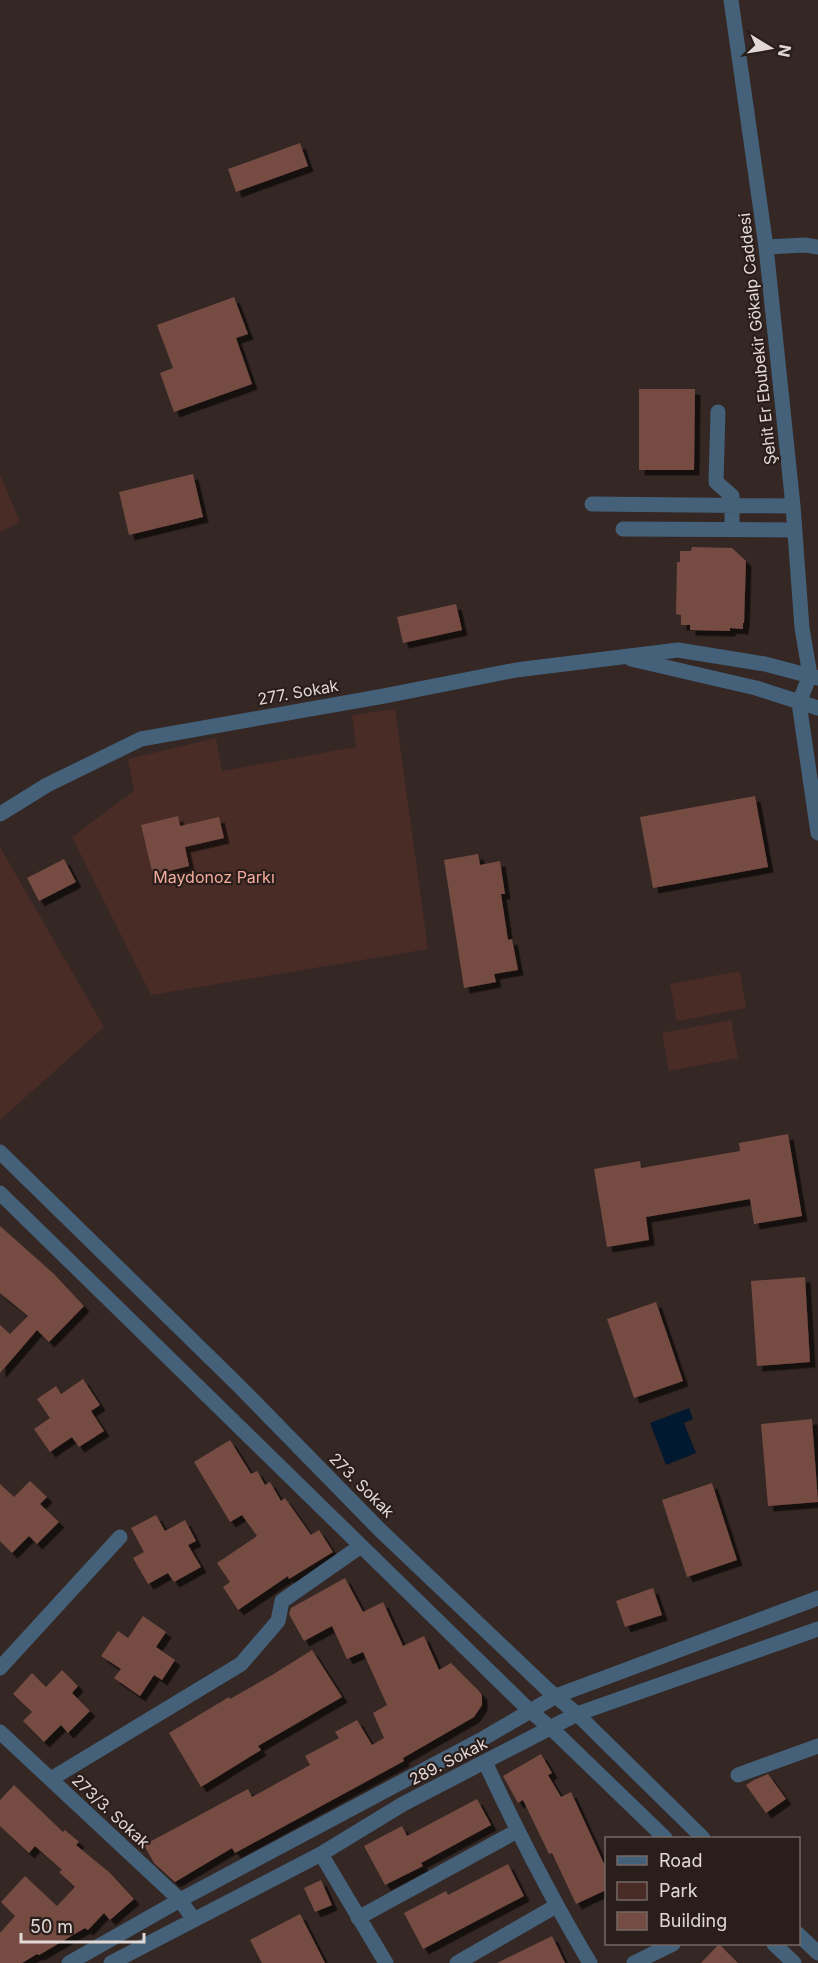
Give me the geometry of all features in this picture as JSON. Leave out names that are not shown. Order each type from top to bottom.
[{"type":"street","name":"Şehit Er Ebubekir Gökalp Caddesi","points":[[732,0],[766,247],[793,506],[802,628],[814,676]]},
{"type":"street","points":[[766,247],[818,247]]},
{"type":"street","points":[[718,412],[716,482],[732,496],[732,530]]},
{"type":"street","points":[[592,504],[793,506]]},
{"type":"street","points":[[657,505],[657,529]]},
{"type":"street","points":[[623,529],[795,530]]},
{"type":"street","name":"277. Sokak","points":[[0,814],[47,785],[141,739],[516,670],[678,650],[765,664],[814,676]]},
{"type":"street","name":"277. Sokak","points":[[619,656],[756,688],[818,708]]},
{"type":"street","points":[[814,676],[799,703],[818,833]]},
{"type":"street","name":"273. Sokak","points":[[0,1152],[238,1385],[379,1529],[577,1714],[701,1837]]},
{"type":"street","points":[[0,1193],[530,1711],[551,1728],[663,1837]]},
{"type":"street","points":[[0,1668],[120,1537]]},
{"type":"street","points":[[51,1779],[241,1664],[278,1621],[282,1601],[362,1546]]},
{"type":"street","points":[[69,1963],[180,1900],[484,1738],[556,1696],[818,1599]]},
{"type":"street","name":"289. Sokak","points":[[111,1963],[321,1854],[403,1804],[577,1714],[818,1629]]},
{"type":"street","name":"273/3. Sokak","points":[[0,1732],[180,1900],[194,1920]]},
{"type":"street","points":[[738,1775],[818,1746]]},
{"type":"street","points":[[485,1762],[517,1832],[556,1906],[590,1963]]},
{"type":"street","points":[[358,1918],[517,1832]]},
{"type":"street","points":[[321,1854],[386,1963]]},
{"type":"street","points":[[457,1963],[556,1906]]},
{"type":"street","points":[[800,1936],[818,1953]]},
{"type":"street","points":[[634,1963],[671,1945]]},
{"type":"street","points":[[775,1945],[794,1963]]},
{"type":"green space","points":[[0,474],[20,522],[0,532]]},
{"type":"green space","name":"Maydonoz Parkı","points":[[395,709],[428,949],[151,995],[72,837],[134,791],[128,759],[216,738],[222,771],[356,747],[352,715]]},
{"type":"green space","points":[[0,847],[104,1027],[0,1120]]},
{"type":"green space","points":[[740,971],[746,1008],[677,1021],[670,984]]},
{"type":"green space","points":[[731,1020],[738,1058],[669,1071],[662,1033]]},
{"type":"water","points":[[689,1408],[693,1419],[684,1423],[696,1453],[666,1465],[650,1423]]},
{"type":"building","points":[[300,143],[308,166],[236,192],[228,169]]},
{"type":"building","points":[[234,297],[248,334],[236,338],[252,384],[174,412],[160,373],[173,368],[157,325]]},
{"type":"building","points":[[639,389],[695,389],[694,470],[639,470]]},
{"type":"building","points":[[193,474],[203,517],[129,535],[119,492]]},
{"type":"building","points":[[692,547],[732,548],[746,561],[743,629],[690,630],[690,625],[681,625],[681,615],[676,614],[677,562],[680,562],[680,551],[691,551]]},
{"type":"building","points":[[456,604],[462,630],[403,643],[397,617]]},
{"type":"building","points":[[755,796],[768,867],[653,888],[640,817]]},
{"type":"building","points":[[178,816],[180,826],[219,817],[224,838],[185,847],[189,866],[153,875],[141,825]]},
{"type":"building","points":[[478,854],[480,865],[500,861],[505,894],[501,894],[508,940],[512,939],[518,970],[494,974],[496,982],[464,988],[444,860]]},
{"type":"building","points":[[64,859],[76,882],[39,901],[27,878]]},
{"type":"building","points":[[788,1134],[802,1216],[754,1224],[750,1199],[646,1217],[649,1240],[607,1247],[594,1169],[640,1161],[641,1168],[740,1151],[739,1143]]},
{"type":"building","points":[[0,1226],[54,1274],[84,1306],[49,1342],[37,1330],[0,1373],[0,1325],[10,1334],[28,1316],[0,1293]]},
{"type":"building","points":[[805,1277],[810,1362],[757,1366],[751,1281]]},
{"type":"building","points":[[656,1302],[683,1381],[634,1398],[607,1319]]},
{"type":"building","points":[[83,1379],[100,1405],[91,1411],[104,1431],[79,1447],[72,1437],[50,1452],[34,1429],[50,1418],[37,1399],[56,1386],[61,1394]]},
{"type":"building","points":[[812,1419],[818,1502],[768,1506],[761,1424]]},
{"type":"building","points":[[230,1440],[251,1474],[257,1471],[265,1485],[270,1482],[281,1501],[285,1498],[311,1535],[319,1530],[333,1552],[289,1579],[288,1576],[238,1610],[223,1587],[230,1582],[217,1563],[257,1536],[242,1515],[230,1522],[194,1462]]},
{"type":"building","points":[[30,1481],[47,1497],[40,1504],[59,1522],[37,1544],[29,1536],[12,1553],[0,1541],[0,1484],[14,1497]]},
{"type":"building","points":[[712,1483],[737,1560],[687,1577],[662,1500]]},
{"type":"building","points":[[156,1515],[165,1531],[185,1520],[196,1541],[188,1545],[201,1567],[174,1582],[168,1573],[148,1584],[133,1558],[144,1552],[131,1528]]},
{"type":"building","points":[[345,1578],[363,1612],[383,1602],[403,1646],[424,1636],[439,1670],[451,1663],[482,1695],[482,1705],[474,1717],[403,1758],[404,1761],[235,1853],[232,1848],[175,1882],[154,1863],[144,1845],[248,1789],[252,1797],[310,1765],[305,1756],[339,1738],[335,1732],[357,1720],[372,1745],[384,1738],[373,1713],[387,1705],[363,1652],[347,1659],[332,1626],[304,1641],[289,1614],[291,1608]]},
{"type":"building","points":[[653,1588],[662,1615],[625,1627],[616,1601]]},
{"type":"building","points":[[143,1616],[166,1632],[156,1647],[175,1660],[162,1680],[154,1675],[140,1696],[114,1678],[121,1669],[101,1656],[118,1631],[128,1638]]},
{"type":"building","points":[[312,1650],[342,1697],[258,1746],[261,1750],[201,1787],[169,1733]]},
{"type":"building","points":[[62,1670],[78,1686],[72,1693],[90,1711],[68,1733],[61,1725],[44,1742],[23,1721],[32,1712],[13,1694],[32,1673],[46,1687]]},
{"type":"building","points":[[541,1754],[552,1773],[548,1775],[561,1797],[571,1792],[605,1866],[605,1890],[576,1904],[523,1800],[518,1803],[503,1776]]},
{"type":"building","points":[[768,1774],[786,1799],[766,1813],[746,1785]]},
{"type":"building","points":[[14,1785],[63,1832],[65,1830],[79,1842],[76,1845],[110,1873],[134,1899],[110,1920],[104,1913],[88,1930],[85,1928],[39,1955],[22,1963],[0,1963],[0,1933],[15,1916],[1,1902],[25,1876],[57,1906],[75,1887],[59,1872],[62,1870],[35,1846],[29,1853],[0,1826],[0,1800]]},
{"type":"building","points":[[477,1799],[491,1825],[421,1863],[423,1866],[385,1885],[364,1846],[402,1826],[407,1836]]},
{"type":"building","points":[[508,1864],[524,1896],[423,1949],[404,1913],[446,1891],[448,1895]]},
{"type":"building","points":[[321,1880],[332,1905],[315,1912],[304,1888]]},
{"type":"building","points":[[300,1914],[325,1963],[262,1963],[250,1940]]},
{"type":"building","points":[[552,1936],[565,1963],[497,1963]]},
{"type":"building","points":[[720,1945],[738,1963],[701,1963]]}]
